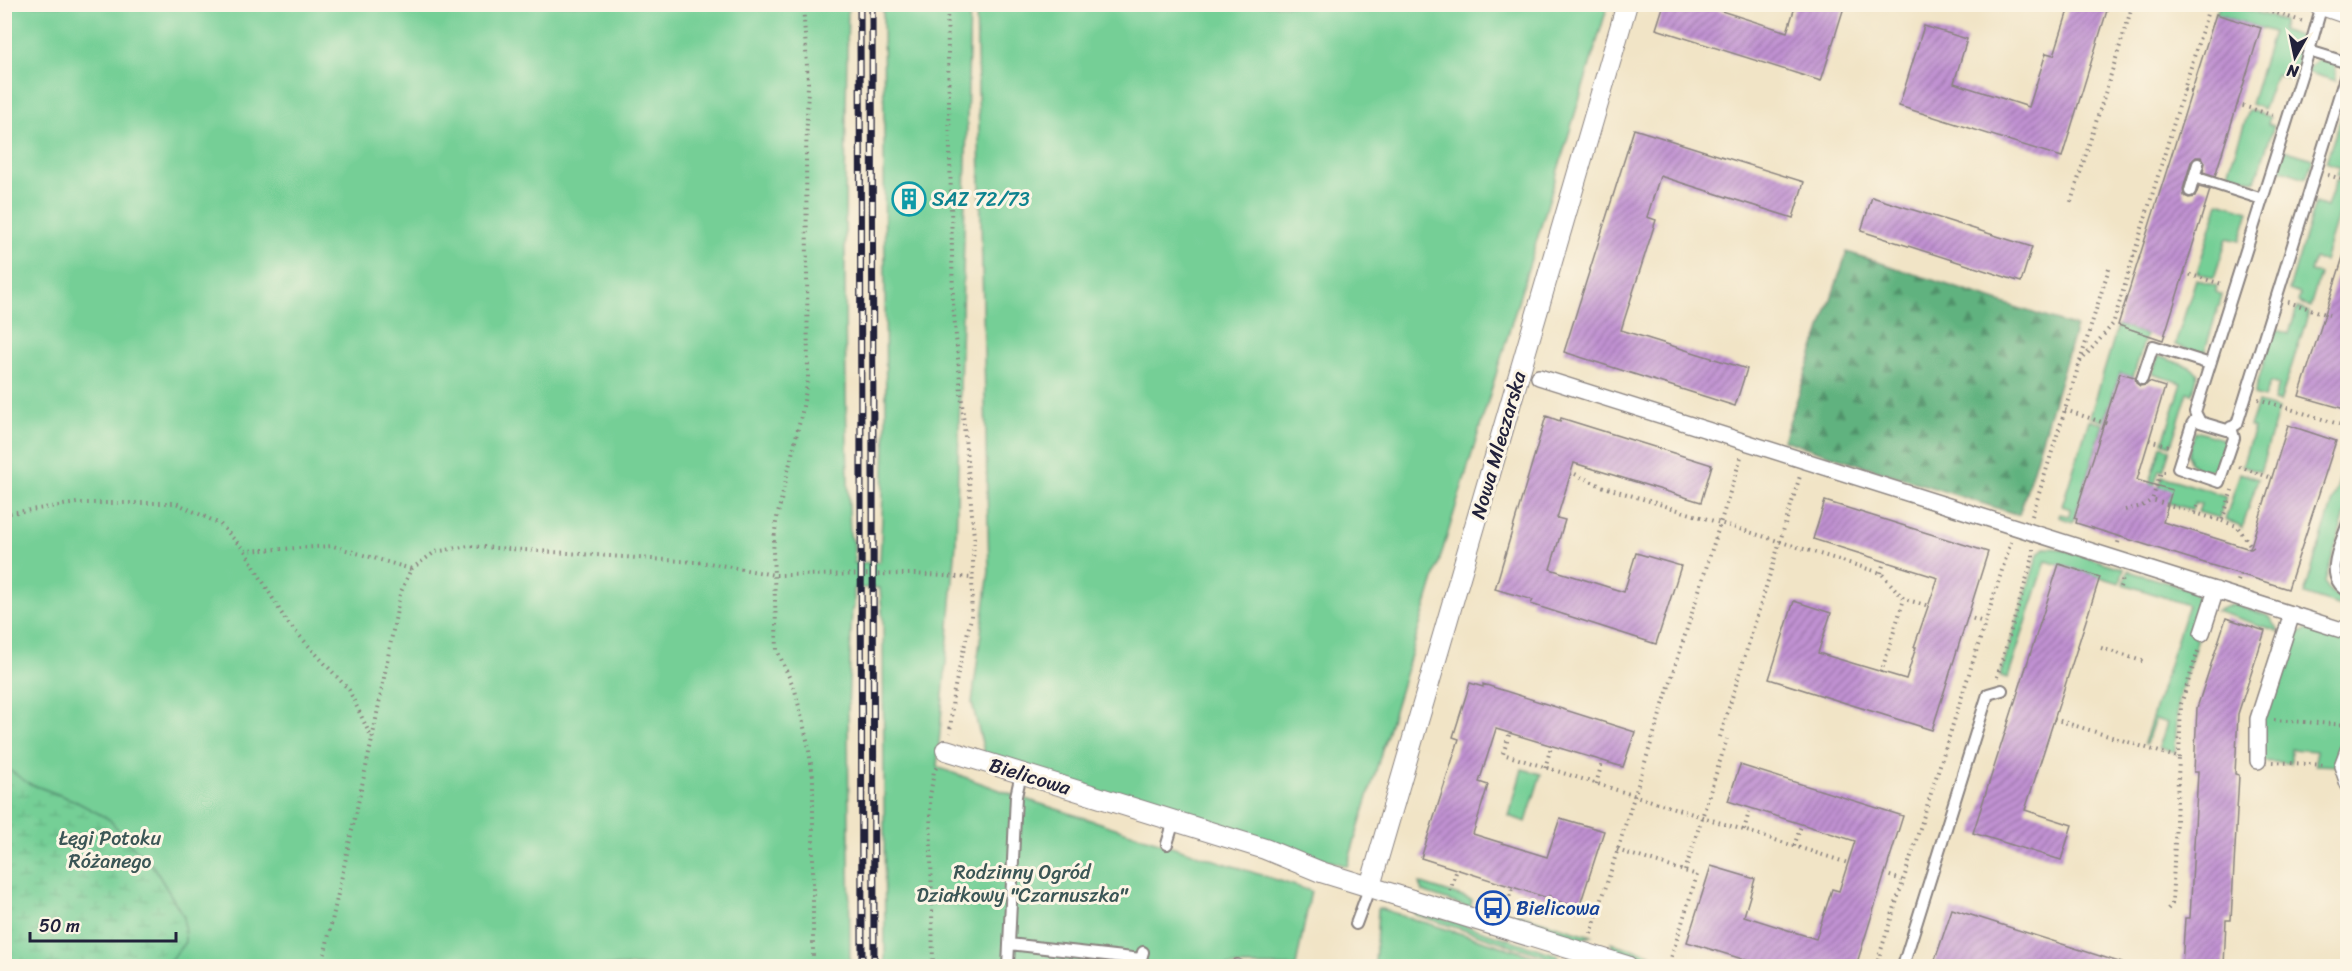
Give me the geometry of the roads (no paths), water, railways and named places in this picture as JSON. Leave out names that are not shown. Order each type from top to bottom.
[{"type":"street","name":"Nowa Mleczarska","points":[[1370,886],[1627,4]]},
{"type":"street","points":[[2320,5],[2348,14]]},
{"type":"street","points":[[1539,377],[2348,632]]},
{"type":"street","points":[[2202,633],[2216,590]]},
{"type":"street","points":[[2258,761],[2258,719],[2292,614]]},
{"type":"street","name":"Bielicowa","points":[[946,750],[1265,849],[1321,872],[1627,966]]},
{"type":"street","points":[[2348,750],[2342,766],[2348,784]]},
{"type":"lane","points":[[2320,5],[2316,26],[2287,120],[2194,412],[2200,422],[2227,430],[2237,423],[2276,298],[2342,103],[2348,68]]},
{"type":"lane","points":[[2308,51],[2348,63]]},
{"type":"lane","points":[[2190,190],[2198,164]]},
{"type":"lane","points":[[2194,177],[2262,199]]},
{"type":"lane","points":[[2142,380],[2153,346],[2210,364]]},
{"type":"lane","points":[[2197,417],[2192,424],[2178,468],[2219,482],[2234,438],[2232,427]]},
{"type":"lane","points":[[2348,523],[2335,561],[2334,575],[2340,587],[2348,591]]},
{"type":"lane","points":[[1903,966],[1988,694],[2002,690]]},
{"type":"lane","points":[[1008,966],[1016,796],[1021,774]]},
{"type":"lane","points":[[1167,844],[1174,821]]},
{"type":"lane","points":[[1356,924],[1370,886]]},
{"type":"lane","points":[[1009,944],[1141,959],[1143,952]]},
{"type":"railway","points":[[860,4],[862,966]]},
{"type":"railway","points":[[872,4],[874,966]]},
{"type":"place","name":"SAZ 72/73","points":[[909,199]]},
{"type":"place","name":"Bielicowa","points":[[1493,908]]},
{"type":"park label","name":"Łęgi Potoku Różanego","points":[[110,850]]},
{"type":"park label","name":"Rodzinny Ogród Działkowy \"Czarnuszka\"","points":[[1022,884]]}]
